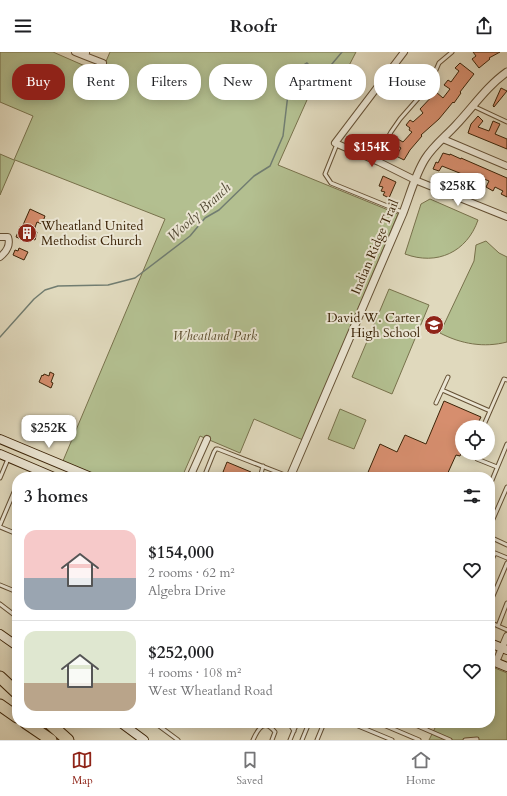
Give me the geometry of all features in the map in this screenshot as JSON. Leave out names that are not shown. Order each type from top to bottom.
[{"type":"highway","points":[[0,677],[12,688]]},
{"type":"highway","points":[[0,706],[12,714]]},
{"type":"highway","points":[[33,728],[51,740]]},
{"type":"highway","points":[[55,728],[68,740]]},
{"type":"main road","points":[[0,439],[78,472]]},
{"type":"main road","points":[[8,458],[14,445]]},
{"type":"main road","points":[[0,454],[42,472]]},
{"type":"main road","points":[[0,634],[12,642]]},
{"type":"main road","points":[[495,662],[507,667]]},
{"type":"main road","points":[[128,728],[144,740]]},
{"type":"street","points":[[75,52],[85,54],[103,63]]},
{"type":"street","points":[[404,52],[336,143],[376,160],[415,180],[507,217]]},
{"type":"street","name":"Indian Ridge Trail","points":[[292,472],[425,158],[433,147],[443,139],[490,87],[506,74]]},
{"type":"street","points":[[443,139],[507,166]]},
{"type":"street","points":[[0,237],[8,238],[10,242],[7,249],[0,257]]},
{"type":"street","points":[[192,472],[207,439]]},
{"type":"street","points":[[495,659],[504,649],[507,636]]},
{"type":"lane","points":[[376,160],[390,132],[429,86],[438,63],[452,52]]},
{"type":"lane","points":[[473,106],[507,122]]},
{"type":"lane","points":[[336,143],[325,174],[328,180],[331,183],[403,213]]},
{"type":"lane","points":[[436,403],[448,377]]},
{"type":"lane","points":[[486,420],[504,379],[507,380]]},
{"type":"lane","points":[[442,390],[490,411]]},
{"type":"lane","points":[[495,472],[507,444]]},
{"type":"lane","points":[[206,472],[214,452],[218,449],[278,472]]},
{"type":"lane","points":[[0,478],[8,458]]},
{"type":"lane","points":[[480,460],[497,467]]},
{"type":"lane","points":[[262,472],[263,466]]},
{"type":"lane","points":[[495,515],[507,487]]},
{"type":"lane","points":[[12,497],[0,526],[12,532]]},
{"type":"lane","points":[[495,539],[507,545]]},
{"type":"lane","points":[[495,553],[507,558]]},
{"type":"lane","points":[[495,591],[507,563]]},
{"type":"lane","points":[[0,585],[12,590]]},
{"type":"lane","points":[[498,626],[507,603]]},
{"type":"lane","points":[[0,604],[12,613]]},
{"type":"lane","points":[[495,624],[507,630]]},
{"type":"lane","points":[[162,728],[178,740]]},
{"type":"lane","points":[[253,740],[259,728]]},
{"type":"lane","points":[[269,728],[275,732],[272,740]]},
{"type":"lane","points":[[290,740],[295,728]]},
{"type":"lane","points":[[302,740],[307,728]]},
{"type":"lane","points":[[317,740],[322,728]]},
{"type":"lane","points":[[363,728],[392,740]]},
{"type":"lane","points":[[391,728],[419,740]]},
{"type":"lane","points":[[426,729],[450,740]]},
{"type":"lane","points":[[465,740],[477,740]]},
{"type":"green space","name":"Wheatland Park","points":[[0,52],[53,52],[80,64],[73,64],[73,100],[129,100],[129,64],[105,64],[110,52],[356,52],[350,64],[275,64],[275,100],[307,100],[278,165],[398,214],[303,440],[254,419],[240,453],[200,436],[184,472],[70,472],[60,468],[165,219],[15,160],[0,195],[0,154],[14,160],[33,116],[0,102]]},
{"type":"green space","points":[[430,199],[478,220],[473,231],[466,240],[459,248],[449,254],[428,258],[405,254],[421,204]]},
{"type":"green space","points":[[486,241],[499,253],[507,257],[507,342],[481,345],[456,340],[440,333],[474,261],[476,245]]},
{"type":"green space","points":[[389,289],[429,305],[392,394],[352,377]]},
{"type":"green space","points":[[340,409],[366,420],[354,449],[328,439]]},
{"type":"green space","points":[[495,668],[507,673],[507,740],[429,740],[435,728],[495,728]]},
{"type":"building","points":[[473,52],[500,52],[489,58],[490,59],[479,68],[472,59],[476,56]]},
{"type":"building","points":[[460,63],[474,74],[460,92],[461,93],[454,103],[453,102],[439,119],[421,135],[422,136],[404,160],[396,156],[401,148],[393,143],[396,138],[403,142],[412,132],[406,125],[410,120],[413,122],[423,113],[420,109],[428,100],[440,100],[440,95],[443,98],[450,89],[444,85],[448,80],[451,82],[459,71],[455,68]]},
{"type":"building","points":[[501,88],[507,91],[494,107],[493,106]]},
{"type":"building","points":[[478,116],[483,121],[478,127],[489,131],[493,121],[500,124],[495,134],[507,139],[507,149],[468,133],[471,124]]},
{"type":"building","points":[[443,153],[461,158],[507,178],[507,197],[501,194],[503,191],[495,187],[493,191],[486,187],[489,181],[479,177],[477,182],[471,180],[472,178],[442,166],[439,171],[433,169]]},
{"type":"building","points":[[383,176],[396,182],[389,198],[383,195],[385,192],[381,191],[383,187],[379,186]]},
{"type":"building","points":[[30,209],[45,216],[42,224],[37,222],[34,230],[37,232],[35,240],[30,238],[29,242],[16,237]]},
{"type":"building","points":[[19,248],[28,252],[24,260],[13,255],[15,250],[18,251]]},
{"type":"building","points":[[50,372],[54,374],[51,382],[53,383],[51,388],[39,382],[42,375],[43,376],[44,374],[49,376]]},
{"type":"building","points":[[444,401],[481,417],[480,420],[455,420],[455,457],[448,472],[368,472],[380,444],[397,452],[405,435],[426,444]]},
{"type":"building","points":[[227,462],[251,472],[224,472]]},
{"type":"waterway","name":"Woody Branch","points":[[0,337],[34,299],[45,290],[58,286],[108,285],[135,278],[190,236],[205,218],[219,210],[254,176],[270,166],[283,136],[288,94],[299,68],[307,63],[321,77],[342,52]]},
{"type":"place","name":"Wheatland United Methodist Church","points":[[27,233]]},
{"type":"place","name":"David W. Carter High School","points":[[434,325]]}]
